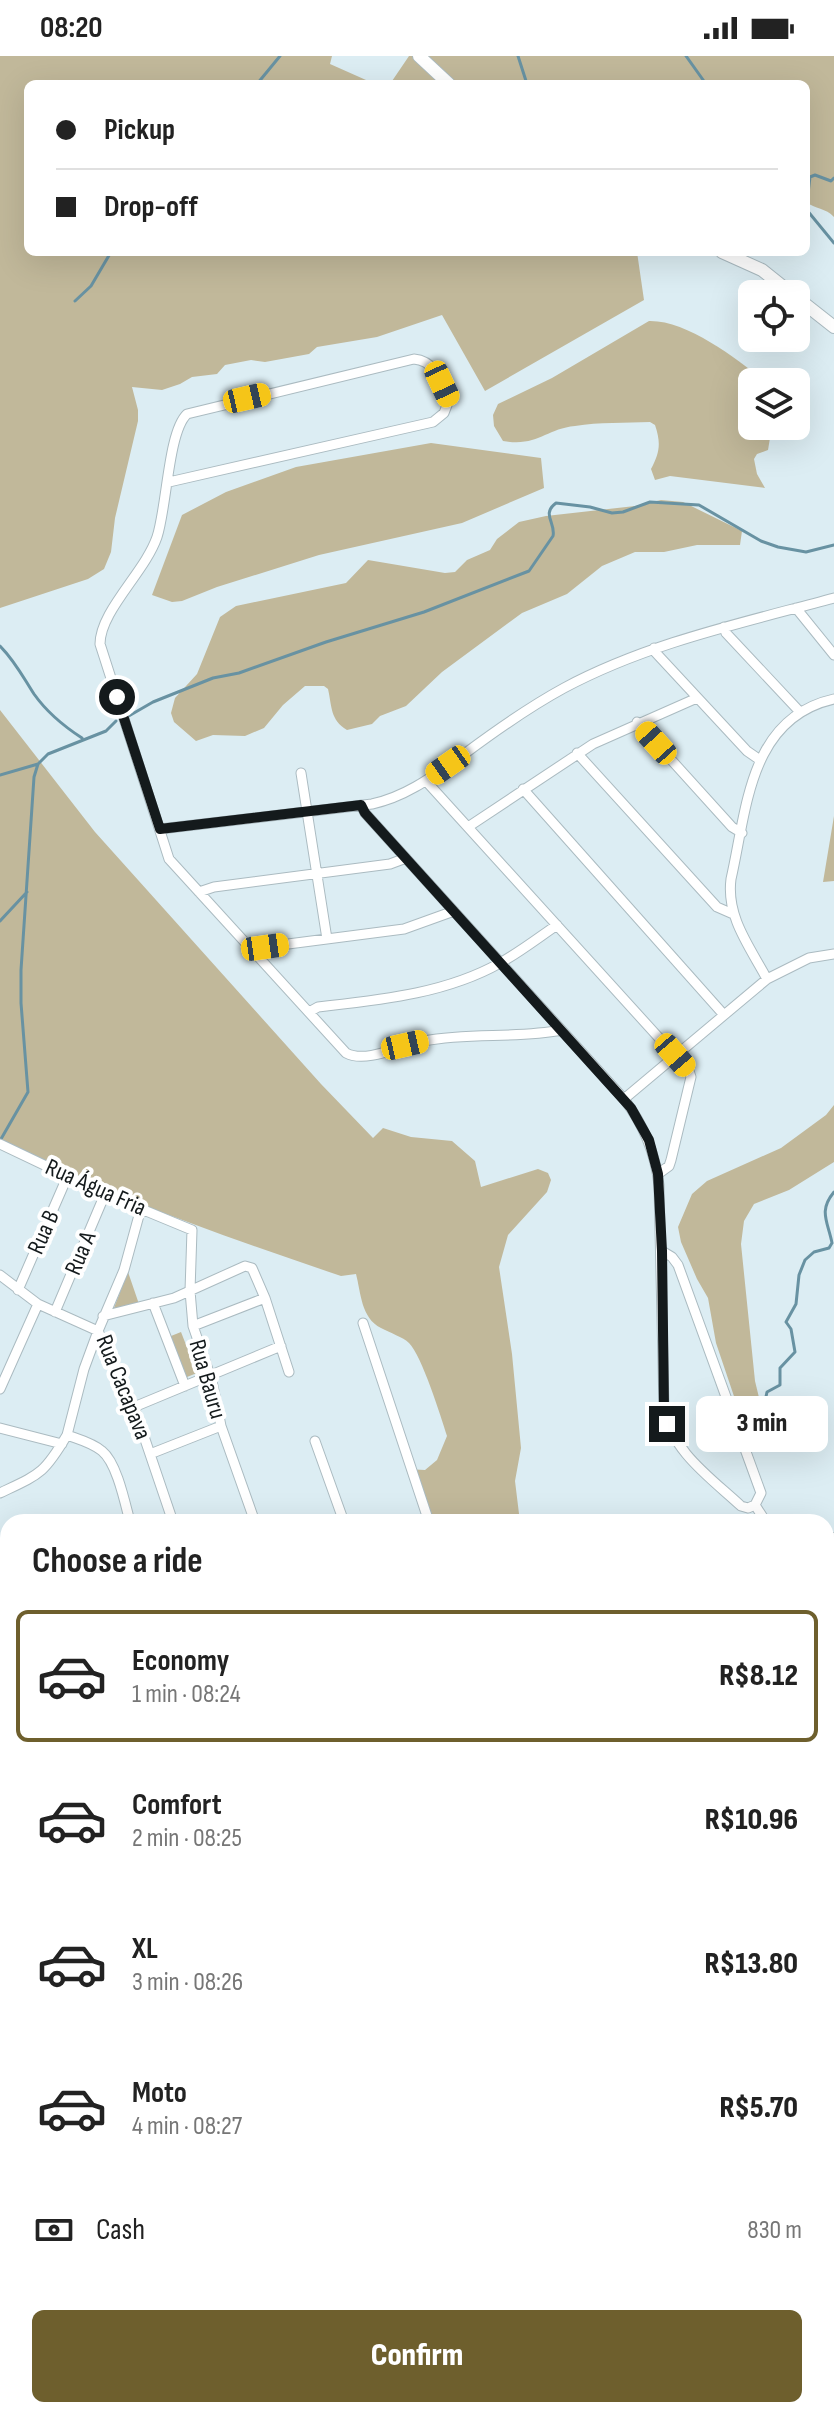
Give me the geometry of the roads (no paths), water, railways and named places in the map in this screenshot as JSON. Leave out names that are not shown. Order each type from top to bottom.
[{"type":"street","points":[[419,56],[445,80]]},
{"type":"street","points":[[731,256],[762,270],[774,280]]},
{"type":"street","points":[[810,308],[834,327]]},
{"type":"street","points":[[169,482],[429,423],[444,413],[449,400],[432,365],[414,359],[192,411],[178,426],[161,525],[153,547],[141,570],[104,622],[100,639],[169,859],[346,1053],[360,1058],[447,1037],[531,1035],[561,1030]]},
{"type":"street","points":[[160,829],[361,805],[392,798],[426,781],[548,697],[608,667],[654,648],[834,598]]},
{"type":"street","points":[[796,608],[834,655]]},
{"type":"street","points":[[724,627],[726,633],[800,712]]},
{"type":"street","points":[[654,648],[747,751],[760,760]]},
{"type":"street","points":[[468,827],[577,753],[637,722],[697,698]]},
{"type":"street","points":[[767,979],[733,914],[730,888],[742,833],[760,760],[772,738],[800,712],[834,699]]},
{"type":"street","points":[[637,722],[732,827],[742,833]]},
{"type":"street","points":[[577,753],[717,907],[733,914]]},
{"type":"street","points":[[301,773],[327,939]]},
{"type":"street","points":[[426,781],[675,1055],[691,1077],[669,1166],[658,1174]]},
{"type":"street","points":[[523,789],[724,1015]]},
{"type":"street","points":[[361,805],[624,1099],[644,1129],[658,1174],[664,1408],[667,1424],[683,1450],[741,1506],[748,1508],[755,1505],[761,1493],[678,1265],[662,1251]]},
{"type":"street","points":[[199,892],[214,887],[390,864],[406,858]]},
{"type":"street","points":[[253,951],[404,929],[454,911]]},
{"type":"street","points":[[309,1012],[318,1007],[424,991],[463,980],[500,963],[557,925]]},
{"type":"street","points":[[624,1099],[767,979],[809,958],[834,954]]},
{"type":"street","name":"Rua Água Fria","points":[[0,1144],[105,1194],[192,1230]]},
{"type":"street","name":"Rua B","points":[[18,1290],[68,1175]]},
{"type":"street","name":"Rua A","points":[[55,1312],[105,1194]]},
{"type":"street","name":"Rua Cacapava","points":[[141,1208],[124,1270],[98,1331],[134,1407],[170,1514]]},
{"type":"street","name":"Rua Bauru","points":[[192,1230],[190,1291],[193,1326],[210,1376],[221,1426],[252,1514]]},
{"type":"street","points":[[103,1316],[190,1291],[245,1266],[252,1268],[289,1372]]},
{"type":"street","points":[[0,1275],[38,1304],[98,1331],[62,1444],[45,1470],[0,1493]]},
{"type":"street","points":[[193,1326],[265,1298]]},
{"type":"street","points":[[153,1303],[185,1386]]},
{"type":"street","points":[[0,1389],[38,1304]]},
{"type":"street","points":[[363,1323],[426,1514]]},
{"type":"street","points":[[134,1407],[281,1346]]},
{"type":"street","points":[[150,1454],[221,1426]]},
{"type":"street","points":[[0,1428],[62,1444]]},
{"type":"street","points":[[67,1435],[101,1449],[106,1455],[127,1514]]},
{"type":"street","points":[[315,1441],[341,1514]]},
{"type":"street","points":[[755,1505],[761,1514]]},
{"type":"waterway","points":[[260,80],[280,56]]},
{"type":"waterway","points":[[518,56],[526,80]]},
{"type":"waterway","points":[[686,56],[703,80]]},
{"type":"waterway","points":[[810,177],[815,175],[831,181],[834,178]]},
{"type":"waterway","points":[[810,214],[834,243]]},
{"type":"waterway","points":[[75,301],[91,286],[109,256]]},
{"type":"waterway","points":[[127,717],[153,702],[213,678],[239,673],[424,612],[529,571],[553,536],[549,515],[556,503],[612,513],[650,502],[699,505],[761,541],[778,547],[806,552],[834,545]]},
{"type":"waterway","points":[[0,646],[44,706],[82,738]]},
{"type":"waterway","points":[[1,1139],[28,1092],[21,970],[34,777],[38,764],[48,754],[106,731],[116,721]]},
{"type":"waterway","points":[[0,775],[38,764]]},
{"type":"waterway","points":[[0,921],[27,892]]},
{"type":"waterway","points":[[832,1243],[825,1211],[834,1192]]},
{"type":"waterway","points":[[772,1412],[765,1401],[767,1392],[780,1385],[780,1368],[795,1352],[791,1329],[786,1322],[796,1304],[799,1275],[805,1260],[814,1252],[829,1248],[832,1243]]}]
